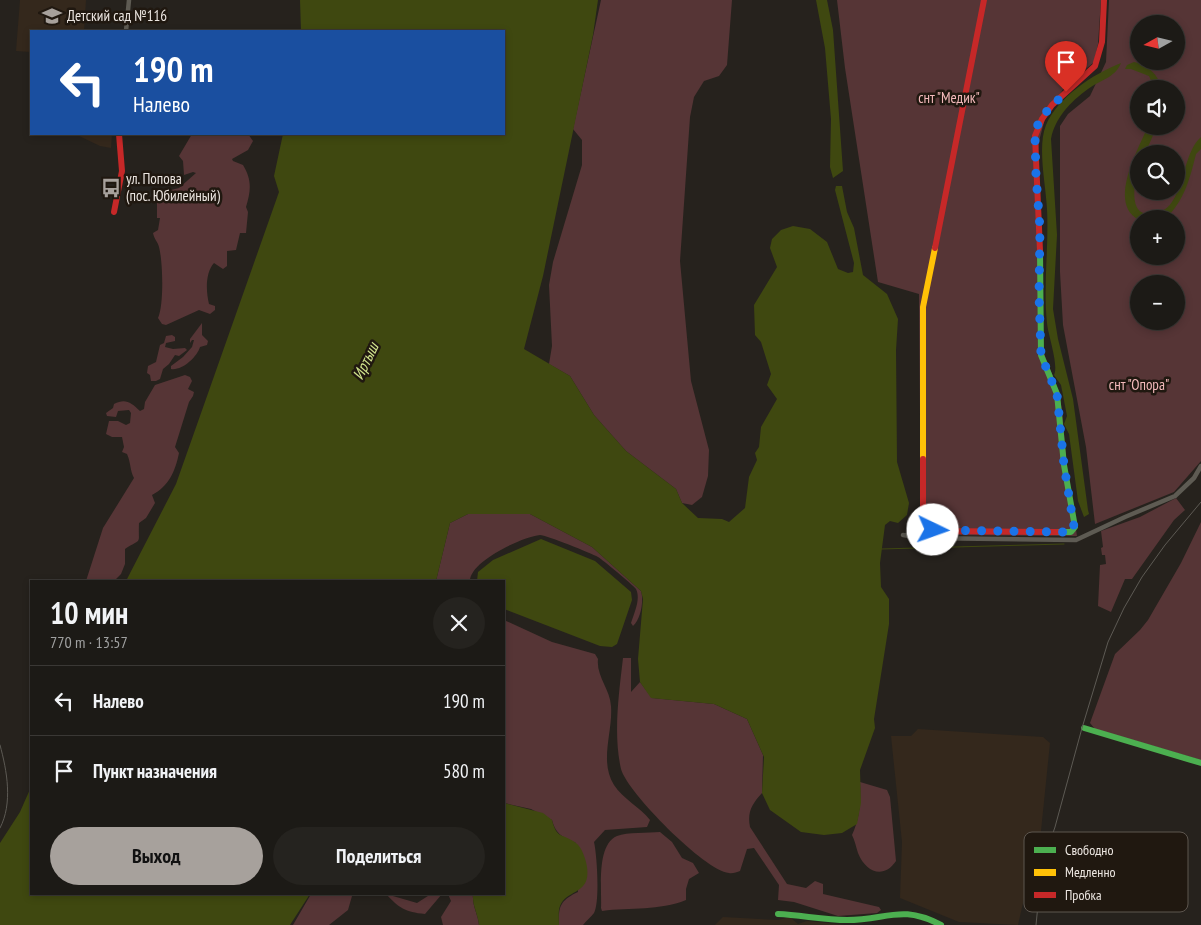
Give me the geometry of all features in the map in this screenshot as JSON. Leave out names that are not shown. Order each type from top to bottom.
[{"type":"street","points":[[126,30],[129,0]]},
{"type":"street","points":[[984,0],[923,307],[923,519],[924,524],[928,528],[939,531],[1071,532],[1074,527],[1064,465],[1059,403],[1055,385],[1041,355],[1039,295],[1040,228],[1035,136],[1038,124],[1056,100],[1088,74],[1096,64],[1102,41],[1104,0]]},
{"type":"street","points":[[114,212],[122,171],[119,135]]},
{"type":"street","points":[[903,534],[921,538],[1076,540],[1175,496],[1194,478],[1201,466]]},
{"type":"street","points":[[1084,728],[1201,763]]},
{"type":"street","points":[[778,914],[848,920],[904,912],[917,914],[941,925]]},
{"type":"shaded area","name":"Детский сад №116","points":[[20,0],[86,0],[84,30],[30,30],[30,52],[16,51]]},
{"type":"shaded area","points":[[77,135],[112,135],[111,148],[100,146]]},
{"type":"shaded area","points":[[918,729],[1043,737],[1050,743],[1041,831],[1024,832],[1024,899],[1018,925],[959,922],[900,898],[902,842],[891,736],[911,736]]},
{"type":"shaded area","points":[[723,917],[778,920],[791,918],[798,924],[807,921],[845,925],[715,925]]},
{"type":"green space","points":[[601,0],[732,0],[727,65],[719,76],[704,81],[694,97],[690,117],[680,261],[691,381],[709,450],[708,476],[702,497],[692,505],[682,503],[676,489],[626,451],[594,415],[570,376],[549,364],[552,346],[549,285],[553,262],[582,165],[582,140],[573,129]]},
{"type":"green space","name":"снт \"Медик\"","points":[[837,0],[1101,0],[1098,44],[1094,62],[1064,88],[1046,115],[1039,141],[1037,168],[1042,336],[1045,356],[1056,384],[1062,409],[1067,468],[1077,536],[921,535],[919,294],[878,282],[845,68]]},
{"type":"green space","name":"снт \"Опора\"","points":[[1109,0],[1201,0],[1201,461],[1174,492],[1095,524],[1086,447],[1063,325],[1060,272],[1060,126],[1068,114],[1090,96],[1106,62]]},
{"type":"green space","points":[[191,135],[249,135],[253,141],[248,150],[232,159],[243,165],[249,180],[250,190],[246,207],[248,212],[246,233],[240,233],[236,250],[227,251],[227,266],[223,269],[214,263],[211,267],[207,283],[208,299],[209,304],[215,306],[215,310],[210,314],[199,310],[166,325],[162,324],[158,318],[162,294],[162,273],[159,247],[153,233],[158,230],[160,218],[157,218],[155,197],[163,192],[179,188],[196,173],[184,175],[183,161],[179,156]]},
{"type":"green space","points":[[202,323],[202,335],[208,341],[207,345],[200,347],[192,359],[184,366],[171,369],[171,366],[192,347],[194,340],[190,343],[190,339]]},
{"type":"green space","points":[[172,335],[175,337],[175,341],[166,343],[165,347],[173,349],[185,348],[187,350],[179,356],[175,355],[163,369],[160,379],[151,381],[150,375],[147,373],[148,366],[156,362],[160,345],[164,343],[166,336]]},
{"type":"green space","points":[[185,375],[190,377],[192,381],[188,389],[194,392],[175,447],[179,453],[173,472],[167,483],[152,495],[155,503],[146,518],[139,523],[139,538],[137,542],[125,549],[125,564],[121,574],[115,580],[86,580],[103,528],[134,478],[127,454],[122,452],[124,447],[122,437],[112,437],[106,434],[109,421],[118,421],[126,425],[130,423],[131,413],[129,410],[118,411],[116,417],[107,416],[106,413],[113,408],[114,404],[121,401],[131,403],[140,411],[144,409],[145,402],[155,385]]},
{"type":"green space","points":[[1176,498],[1185,510],[1174,520],[1132,579],[1125,579],[1111,612],[1098,606],[1100,565],[1106,564],[1105,555],[1102,555],[1101,531],[1140,517]]},
{"type":"green space","points":[[468,514],[530,514],[592,547],[641,591],[641,609],[636,623],[633,626],[631,623],[638,597],[633,586],[598,557],[569,544],[540,535],[521,540],[487,558],[472,573],[470,580],[436,580],[450,523]]},
{"type":"green space","points":[[1201,522],[1201,760],[1095,729],[1090,723],[1115,654],[1148,620],[1181,563]]},
{"type":"green space","points":[[505,620],[552,642],[595,654],[611,706],[607,756],[610,776],[618,790],[650,820],[647,827],[605,830],[594,842],[597,867],[596,907],[594,913],[583,925],[559,925],[559,913],[562,904],[578,892],[576,843],[558,832],[552,820],[531,809],[505,803]]},
{"type":"green space","points":[[623,658],[631,658],[631,692],[640,682],[652,698],[714,704],[747,719],[763,755],[762,793],[751,809],[749,817],[750,827],[787,884],[806,888],[815,881],[823,884],[823,894],[879,907],[881,910],[877,913],[838,916],[794,902],[778,900],[779,885],[754,848],[747,849],[740,871],[729,873],[718,869],[703,859],[668,829],[637,795],[626,780],[621,769],[617,728]]},
{"type":"green space","points":[[860,782],[887,790],[890,797],[896,861],[891,867],[881,872],[870,869],[861,860],[852,835],[859,809]]},
{"type":"green space","points":[[660,832],[672,842],[682,858],[693,863],[699,873],[689,879],[686,889],[686,900],[666,906],[602,911],[601,879],[603,858],[610,841],[617,836],[632,833]]},
{"type":"green space","points":[[310,895],[352,895],[348,910],[329,925],[293,925]]},
{"type":"green space","points":[[387,895],[417,903],[429,895],[441,895],[425,914],[412,912],[395,903]]},
{"type":"green space","points":[[448,895],[473,895],[479,925],[443,925],[441,917],[451,901]]},
{"type":"water","name":"Иртыш","points":[[300,0],[598,0],[593,35],[543,276],[524,349],[570,376],[594,415],[626,451],[676,489],[682,503],[698,518],[722,519],[729,522],[745,508],[749,477],[757,460],[755,453],[759,447],[761,427],[777,399],[767,385],[771,374],[761,342],[755,335],[754,305],[777,267],[770,248],[772,239],[781,230],[793,226],[810,229],[827,242],[838,269],[848,273],[853,272],[854,263],[835,190],[836,186],[842,186],[847,212],[854,228],[863,275],[887,294],[898,319],[896,350],[897,462],[909,503],[907,515],[898,523],[890,521],[885,525],[880,563],[881,587],[889,599],[889,624],[874,719],[875,728],[860,770],[861,803],[857,824],[842,833],[824,835],[801,832],[770,810],[762,793],[764,757],[747,719],[714,704],[651,698],[640,682],[638,659],[643,599],[641,591],[592,547],[530,514],[468,514],[450,523],[436,580],[127,580],[176,484],[279,192],[274,176],[283,135],[505,135],[505,30],[301,30]]},
{"type":"water","points":[[816,0],[827,0],[833,30],[843,171],[833,178],[830,167],[831,119],[825,48]]},
{"type":"water","points":[[1121,63],[1115,72],[1088,89],[1069,105],[1056,124],[1051,139],[1057,235],[1053,309],[1058,339],[1073,399],[1089,514],[1084,517],[1078,501],[1069,434],[1064,424],[1067,416],[1061,385],[1054,375],[1055,364],[1047,323],[1047,223],[1042,144],[1046,125],[1059,105],[1088,80]]},
{"type":"water","points":[[1130,64],[1130,69],[1125,69]]},
{"type":"water","points":[[1134,70],[1151,70],[1158,80],[1151,80],[1149,76]]},
{"type":"water","points":[[1144,135],[1153,135],[1149,145],[1140,145]]},
{"type":"water","points":[[1201,137],[1201,149],[1196,154],[1185,189],[1185,170],[1189,157]]},
{"type":"water","points":[[1130,169],[1130,200],[1135,200],[1140,210],[1130,210],[1130,212],[1126,202],[1125,190]]},
{"type":"water","points":[[1173,200],[1180,200],[1173,210],[1163,210]]},
{"type":"water","points":[[541,539],[595,561],[631,592],[632,600],[617,644],[612,647],[600,646],[505,609],[505,580],[477,580],[478,572],[493,560]]},
{"type":"water","points":[[30,789],[30,895],[309,895],[290,925],[0,925],[0,843],[20,812]]},
{"type":"water","points":[[505,803],[543,813],[552,820],[558,833],[580,847],[586,861],[587,876],[582,887],[563,901],[560,906],[559,925],[479,925],[473,895],[505,895]]},
{"type":"waterway","points":[[881,549],[1064,544]]},
{"type":"railway","points":[[1053,832],[1108,642],[1124,608],[1142,577],[1165,545],[1201,502]]},
{"type":"railway","points":[[0,745],[8,787],[8,798],[0,828]]},
{"type":"railway","points":[[1036,925],[1037,912]]},
{"type":"traffic: fast","points":[[1040,251],[1041,355],[1057,394],[1064,465],[1075,527],[1071,532],[1057,532]]},
{"type":"traffic: fast","points":[[1084,728],[1201,763]]},
{"type":"traffic: fast","points":[[778,914],[847,920],[904,914],[915,915],[941,925]]},
{"type":"traffic: slow","points":[[923,459],[923,307],[935,248]]},
{"type":"traffic: jam","points":[[935,248],[984,0]]},
{"type":"traffic: jam","points":[[1040,251],[1035,136],[1042,119],[1052,105],[1095,66],[1102,42],[1104,0]]},
{"type":"traffic: jam","points":[[114,212],[122,171],[119,135]]},
{"type":"traffic: jam","points":[[923,459],[923,519],[929,528],[939,531],[1057,532]]},
{"type":"place","name":"Детский сад №116","points":[[52,16]]},
{"type":"place","name":"ул. Попова (пос. Юбилейный)","points":[[111,188]]},
{"type":"route","points":[[933,530],[1071,532],[1074,527],[1072,503],[1064,465],[1057,394],[1055,385],[1041,355],[1039,295],[1040,228],[1035,136],[1038,124],[1047,111],[1066,92]]}]
